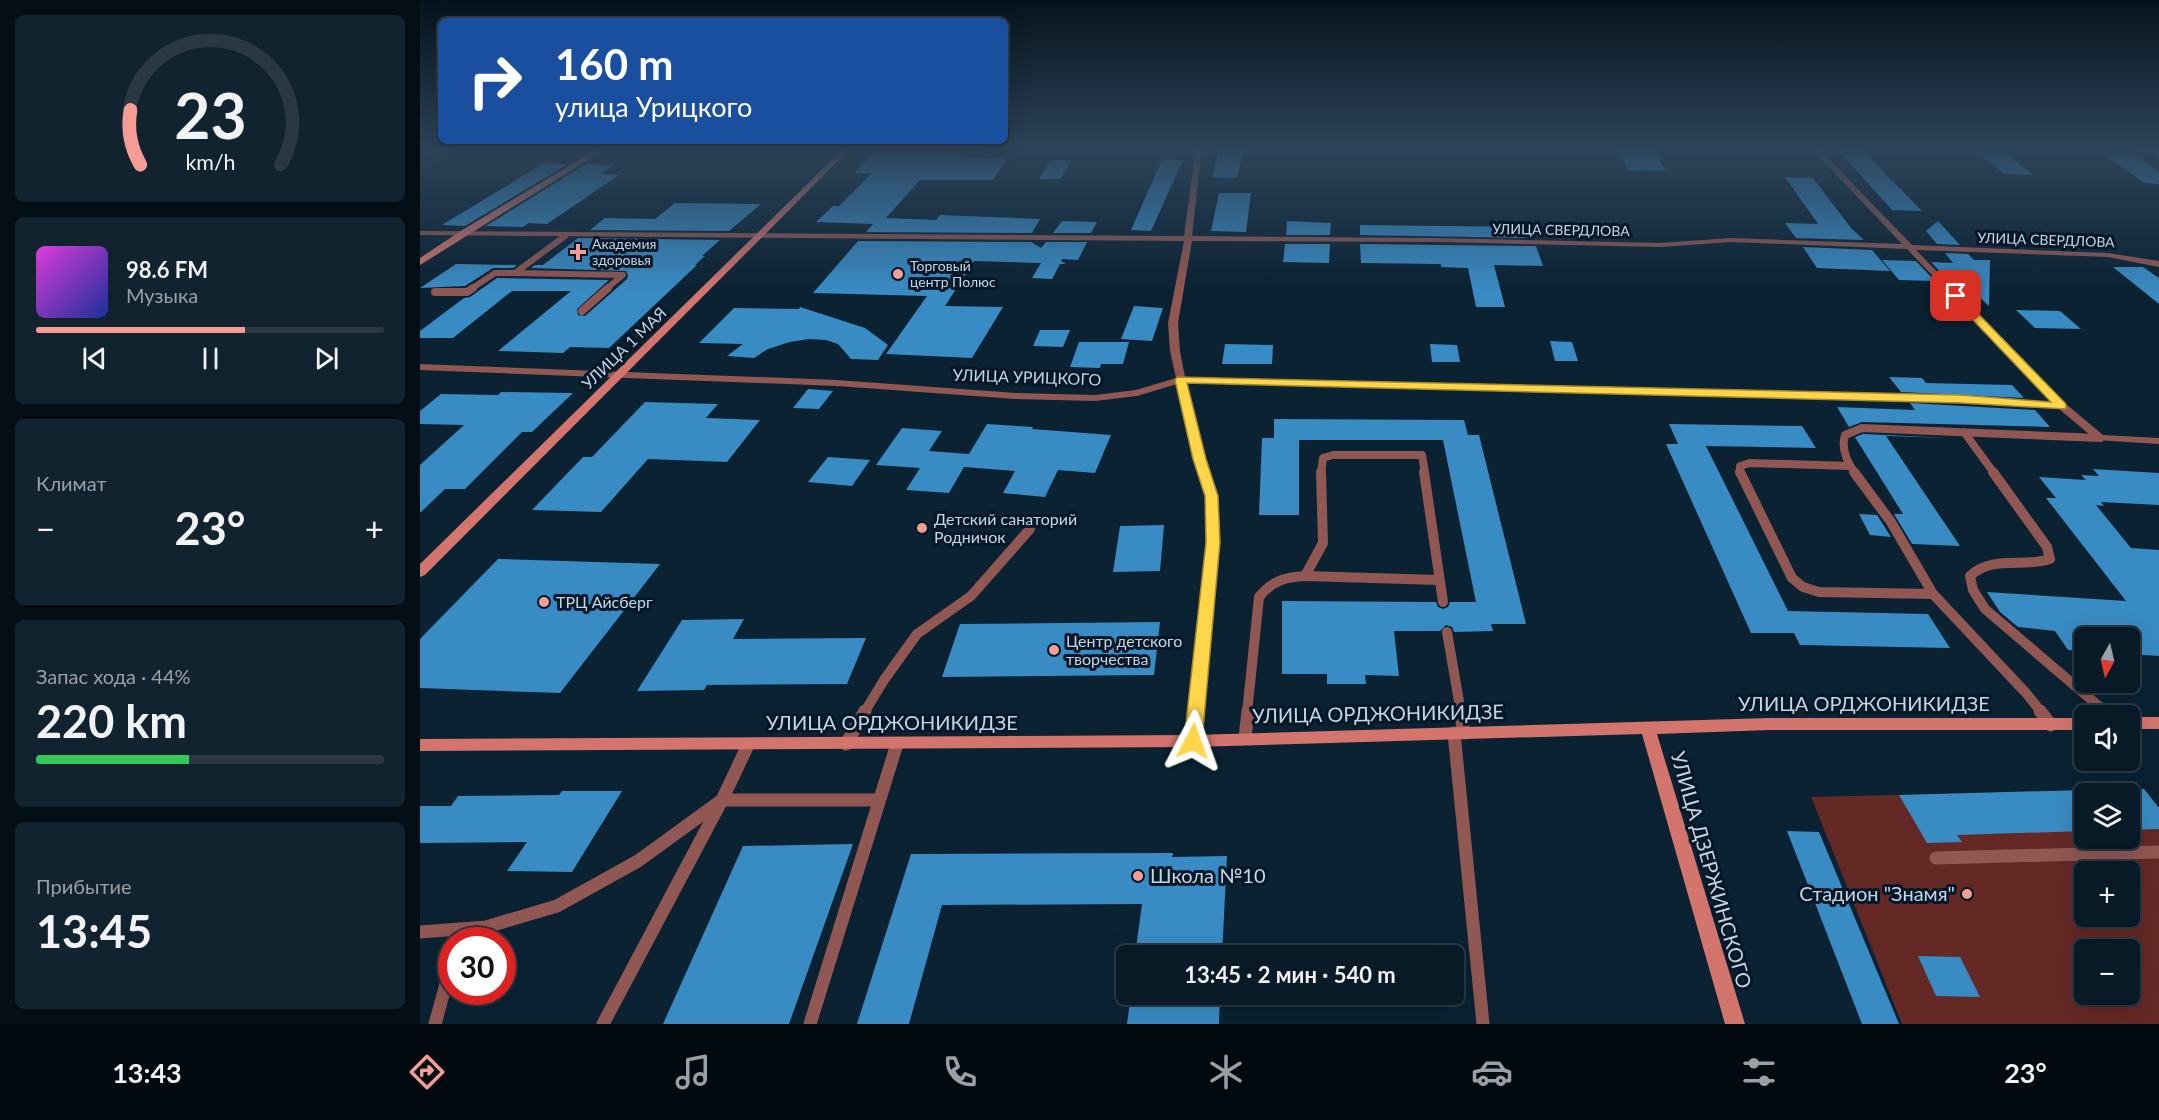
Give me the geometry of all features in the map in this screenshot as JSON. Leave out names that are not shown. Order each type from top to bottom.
[{"type":"main road","points":[[420,262],[527,195]]},
{"type":"main road","name":"УЛИЦА 1 МАЯ","points":[[420,572],[802,195]]},
{"type":"main road","points":[[2140,723],[2159,723]]},
{"type":"main road","name":"УЛИЦА ОРДЖОНИКИДЗЕ","points":[[420,745],[1193,741],[1770,724],[2074,724]]},
{"type":"main road","name":"УЛИЦА ДЗЕРЖИНСКОГО","points":[[1648,728],[1735,1024]]},
{"type":"street","points":[[1193,195],[1173,323],[1175,351],[1181,380],[1199,459],[1211,496],[1213,542],[1193,741]]},
{"type":"street","points":[[1858,195],[2062,406],[2100,438],[2159,441]]},
{"type":"street","name":"УЛИЦА СВЕРДЛОВА","points":[[420,233],[565,236],[762,235],[1436,240],[1660,245],[1731,240],[1910,249],[2108,255],[2159,264]]},
{"type":"street","name":"УЛИЦА УРИЦКОГО","points":[[420,367],[837,383],[1016,396],[1095,398],[1137,393],[1181,380],[1961,399],[2062,406]]},
{"type":"lane","points":[[515,273],[565,236]]},
{"type":"lane","points":[[435,292],[467,292],[495,273],[623,275],[582,311]]},
{"type":"lane","points":[[2051,725],[2026,693],[1933,594],[1891,522],[1851,465],[1842,444],[1845,435],[1851,430],[1878,427],[2100,438]]},
{"type":"lane","points":[[1964,432],[2048,547],[2050,559],[2040,564],[1991,565],[1976,568],[1970,576],[1973,590],[1985,609],[2005,628],[2098,705]]},
{"type":"lane","points":[[1305,576],[1323,543],[1321,464],[1323,458],[1333,455],[1422,455],[1443,602]]},
{"type":"lane","points":[[1851,465],[1750,463],[1740,466],[1740,474],[1792,578],[1803,587],[1819,592],[1933,594]]},
{"type":"lane","points":[[846,744],[884,680],[917,634],[970,596],[1030,529]]},
{"type":"lane","points":[[1245,738],[1259,597],[1270,583],[1286,577],[1305,576],[1439,580]]},
{"type":"lane","points":[[1448,632],[1459,733],[1483,1024]]},
{"type":"lane","points":[[810,1024],[897,744]]},
{"type":"lane","points":[[603,1024],[722,800],[748,745]]},
{"type":"lane","points":[[486,927],[556,906],[638,861],[722,800],[879,800]]},
{"type":"lane","points":[[1936,858],[2159,852]]},
{"type":"lane","points":[[420,932],[438,931]]},
{"type":"lane","points":[[435,1024],[440,1005]]},
{"type":"shaded area","name":"Стадион \"Знамя\"","points":[[2140,789],[2144,789],[2159,808],[2159,1024],[1902,1024],[1811,797],[2074,791],[2074,849],[2140,849]]},
{"type":"building","points":[[492,195],[517,195],[465,226],[442,225]]},
{"type":"building","points":[[536,195],[590,195],[547,224],[529,223],[523,227],[486,226]]},
{"type":"building","points":[[850,195],[907,195],[886,218],[936,220],[940,215],[1040,219],[1032,233],[866,232],[873,224],[816,222],[833,206],[839,206]]},
{"type":"building","points":[[1146,195],[1167,195],[1151,231],[1131,230]]},
{"type":"building","points":[[1219,195],[1251,195],[1246,232],[1211,231]]},
{"type":"building","points":[[1797,195],[1826,195],[1851,228],[1864,240],[1796,238],[1785,223],[1818,224]]},
{"type":"building","points":[[1878,195],[1906,195],[1922,211],[1892,210]]},
{"type":"building","points":[[675,203],[761,204],[729,231],[590,230],[605,218],[655,219]]},
{"type":"building","points":[[1062,221],[1097,222],[1091,233],[1053,233]]},
{"type":"building","points":[[1287,221],[1331,223],[1330,235],[1286,235]]},
{"type":"building","points":[[1938,221],[1960,245],[1937,244],[1926,231]]},
{"type":"building","points":[[1360,225],[1529,227],[1533,238],[1360,235]]},
{"type":"building","points":[[578,238],[720,240],[702,256],[705,256],[695,265],[697,265],[609,348],[570,347],[563,353],[498,351],[571,291],[512,291],[453,338],[420,338],[420,331],[464,298],[470,297],[497,278],[609,280],[577,309],[578,315],[585,316],[627,279],[626,271],[531,268],[535,265],[543,265]]},
{"type":"building","points":[[858,241],[1031,242],[1041,248],[1046,242],[1087,242],[1078,260],[1062,259],[1061,261],[1066,264],[1060,264],[1052,279],[1032,278],[1041,263],[974,261],[945,306],[1003,307],[972,358],[886,354],[927,296],[813,293]]},
{"type":"building","points":[[1285,244],[1330,244],[1329,263],[1283,262]]},
{"type":"building","points":[[1360,244],[1536,246],[1543,266],[1494,265],[1505,307],[1476,307],[1468,268],[1441,267],[1441,264],[1361,263]]},
{"type":"building","points":[[1803,247],[1872,250],[1890,271],[1817,268]]},
{"type":"building","points":[[1945,253],[1968,254],[1974,260],[1990,260],[1989,306],[1963,282],[1950,282],[1931,262],[1953,263]]},
{"type":"building","points":[[1882,260],[1916,261],[1935,281],[1899,280]]},
{"type":"building","points":[[456,264],[517,265],[513,268],[493,268],[465,286],[420,288]]},
{"type":"building","points":[[2113,267],[2143,267],[2159,278],[2159,304]]},
{"type":"building","points":[[1134,306],[1163,308],[1152,341],[1121,339]]},
{"type":"building","points":[[800,307],[865,328],[888,345],[878,360],[851,359],[838,344],[826,340],[809,339],[790,342],[768,349],[754,358],[727,356],[743,344],[699,343],[734,308],[799,309]]},
{"type":"building","points":[[2016,310],[2060,311],[2081,329],[2035,328]]},
{"type":"building","points":[[1040,330],[1070,330],[1063,347],[1033,346]]},
{"type":"building","points":[[1550,341],[1572,342],[1578,361],[1555,361]]},
{"type":"building","points":[[1079,342],[1129,342],[1123,364],[1101,364],[1100,368],[1070,367]]},
{"type":"building","points":[[1225,344],[1273,345],[1272,364],[1222,364]]},
{"type":"building","points":[[1430,344],[1457,345],[1460,362],[1432,362]]},
{"type":"building","points":[[1889,377],[1922,378],[1926,383],[2012,385],[2024,398],[1901,392]]},
{"type":"building","points":[[808,389],[833,391],[819,409],[793,408]]},
{"type":"building","points":[[501,392],[573,393],[532,432],[522,432],[465,489],[445,489],[420,513],[420,465],[464,425],[420,424],[420,411],[441,394],[498,395]]},
{"type":"building","points":[[645,402],[718,404],[706,418],[760,420],[727,462],[648,459],[601,512],[532,510],[583,457],[592,457]]},
{"type":"building","points":[[1910,403],[2035,410],[2050,427],[1862,422],[1849,427],[1837,407],[1915,410]]},
{"type":"building","points":[[1274,419],[1464,420],[1468,435],[1479,435],[1526,624],[1491,624],[1493,631],[1454,632],[1452,627],[1446,625],[1440,631],[1394,631],[1399,676],[1365,675],[1366,684],[1327,684],[1327,674],[1282,674],[1282,601],[1436,602],[1438,607],[1443,609],[1448,607],[1450,602],[1476,602],[1443,440],[1299,440],[1299,515],[1259,515],[1262,438],[1274,438]]},
{"type":"building","points":[[987,424],[1111,435],[1095,473],[1058,470],[1045,497],[1003,493],[1015,471],[964,467],[949,493],[906,490],[920,468],[876,465],[902,428],[942,431],[929,451],[969,454]]},
{"type":"building","points":[[1669,424],[1802,426],[1816,448],[1706,446],[1788,611],[1928,614],[1950,648],[1800,645],[1794,633],[1751,633],[1666,444],[1678,444]]},
{"type":"building","points":[[1863,434],[1950,438],[1886,436],[1960,546],[1912,544],[1894,514],[1903,514],[1855,437]]},
{"type":"building","points":[[828,457],[870,460],[852,486],[808,482]]},
{"type":"building","points":[[2093,469],[2159,473],[2159,505],[2101,502],[2104,506],[2096,505],[2131,548],[2159,550],[2159,656],[2140,655],[2140,627],[2074,627],[2074,650],[2068,650],[2055,631],[2018,627],[2000,612],[1987,592],[2126,601],[2046,498],[2056,498],[2039,477],[2086,480],[2081,475],[2099,476]]},
{"type":"building","points":[[1859,514],[1877,515],[1891,537],[1870,535]]},
{"type":"building","points":[[1164,525],[1160,571],[1113,572],[1120,526]]},
{"type":"building","name":"ТРЦ Айсберг","points":[[498,559],[660,564],[560,693],[420,688],[420,639]]},
{"type":"building","points":[[744,619],[733,639],[866,638],[847,684],[707,685],[704,690],[637,691],[682,620]]},
{"type":"building","name":"Центр детского творчества","points":[[1160,622],[1154,675],[942,677],[960,624]]},
{"type":"building","points":[[2140,789],[2144,789],[2159,808],[2159,829],[2140,830]]},
{"type":"building","points":[[2074,790],[2074,831],[1957,835],[1962,842],[1927,843],[1899,795]]},
{"type":"building","points":[[562,791],[622,791],[572,872],[507,871],[527,842],[420,843],[420,806],[451,806],[458,796],[559,795]]},
{"type":"building","points":[[1787,831],[1819,832],[1899,1024],[1862,1024]]},
{"type":"building","points":[[853,844],[789,1024],[663,1024],[743,846]]},
{"type":"building","points":[[1173,853],[1172,857],[1227,856],[1223,945],[1136,945],[1142,904],[942,905],[909,1024],[857,1024],[911,854]]},
{"type":"building","points":[[1918,956],[1960,957],[1980,997],[1936,996]]},
{"type":"building","points":[[1130,1005],[1220,1005],[1219,1024],[1127,1024]]},
{"type":"place","name":"Академия здоровья","points":[[578,252]]},
{"type":"place","name":"Торговый центр Полюс","points":[[898,274]]},
{"type":"place","name":"Детский санаторий Родничок","points":[[922,528]]},
{"type":"place","name":"ТРЦ Айсберг","points":[[544,602]]},
{"type":"place","name":"Центр детского творчества","points":[[1054,650]]},
{"type":"place","name":"Школа №10","points":[[1138,876]]},
{"type":"place","name":"Стадион \"Знамя\"","points":[[1967,894]]},
{"type":"route","points":[[1193,741],[1213,542],[1211,496],[1199,459],[1181,380],[1961,399],[2062,406],[1956,296]]}]
